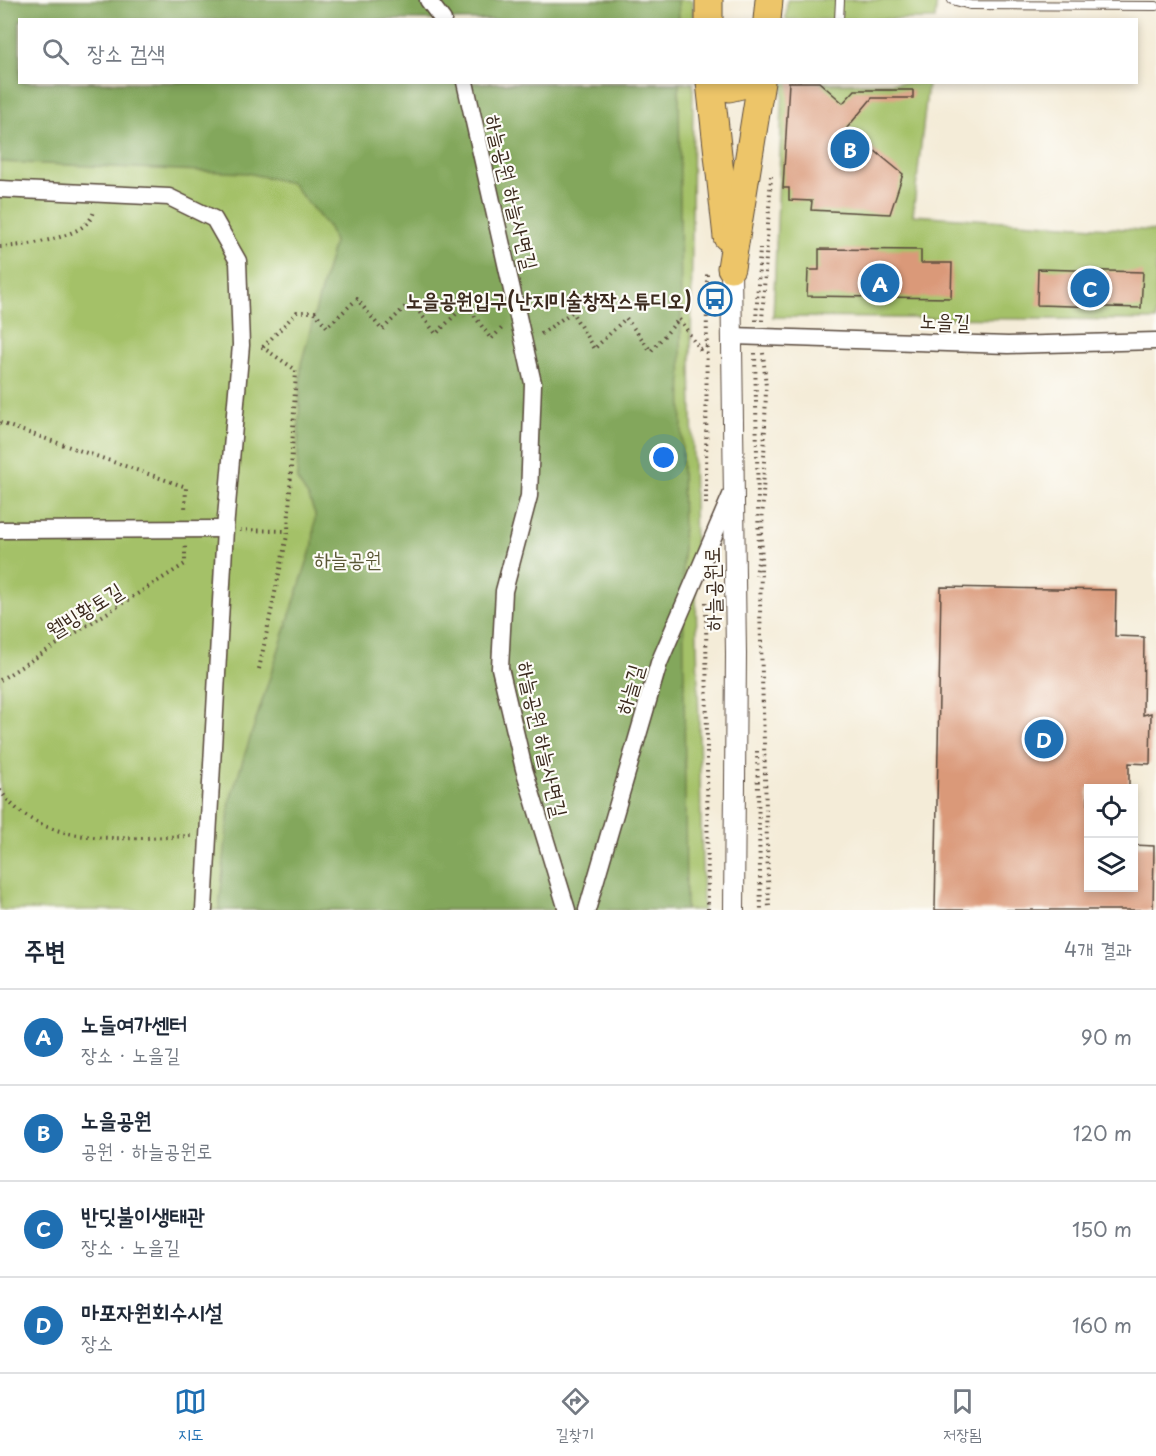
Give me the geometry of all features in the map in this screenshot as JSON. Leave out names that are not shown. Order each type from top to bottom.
[{"type":"highway","points":[[709,0],[709,18]]},
{"type":"highway","points":[[768,18],[769,0]]},
{"type":"highway","points":[[710,84],[719,268]]},
{"type":"highway","points":[[722,84],[729,87],[744,84]]},
{"type":"highway","points":[[719,268],[761,84]]},
{"type":"street","points":[[428,0],[442,18]]},
{"type":"street","name":"하늘공원 하늘사면길","points":[[465,84],[533,383],[530,496],[504,591],[500,668],[524,769],[567,910]]},
{"type":"street","points":[[0,189],[169,197],[214,219],[238,261],[241,345],[225,530],[204,910]]},
{"type":"street","name":"하늘공원로","points":[[719,268],[733,336],[736,665],[734,910]]},
{"type":"street","name":"노을길","points":[[733,336],[1008,345],[1156,341]]},
{"type":"street","name":"하늘길","points":[[587,910],[659,663],[734,489]]},
{"type":"street","points":[[0,530],[184,528],[225,530]]},
{"type":"lane","points":[[839,18],[840,0]]},
{"type":"lane","points":[[952,0],[970,5],[1156,6]]},
{"type":"path","points":[[769,910],[760,609],[766,387],[758,337],[772,165]]},
{"type":"path","points":[[0,248],[28,245],[84,226],[93,216],[95,194]]},
{"type":"path","points":[[754,596],[759,554],[760,237]]},
{"type":"path","points":[[706,509],[707,346],[719,268]]},
{"type":"path","points":[[263,347],[297,312],[315,312],[327,327],[357,299],[382,330],[411,302],[436,334],[466,304],[492,339],[520,309],[542,336],[572,312],[594,349],[626,318],[651,351],[679,319],[700,350],[707,346]]},
{"type":"path","points":[[241,345],[263,347],[296,369],[288,531],[259,669]]},
{"type":"path","points":[[0,423],[186,487],[184,528]]},
{"type":"path","points":[[225,530],[288,531]]},
{"type":"path","name":"웰빙황토길","points":[[0,680],[185,564]]},
{"type":"path","points":[[706,596],[708,910]]},
{"type":"path","points":[[757,747],[761,910]]},
{"type":"path","points":[[0,790],[7,800],[27,818],[78,836],[208,836]]},
{"type":"green space","name":"하늘공원","points":[[0,0],[693,0],[693,18],[18,18],[18,84],[693,84],[691,367],[703,910],[0,910]]},
{"type":"green space","name":"하늘공원","points":[[0,0],[678,0],[679,18],[18,18],[18,84],[679,84],[686,910],[219,910],[230,800],[313,544],[315,514],[309,498],[297,480],[301,364],[334,242],[329,228],[291,183],[247,173],[0,162]]},
{"type":"green space","points":[[787,0],[937,0],[935,18],[786,18]]},
{"type":"green space","points":[[783,84],[928,84],[913,215],[1156,231],[1156,320],[773,317]]},
{"type":"building","points":[[789,84],[821,84],[843,103],[855,90],[913,90],[913,98],[872,98],[847,128],[903,174],[890,214],[811,210],[812,201],[789,200],[789,188],[783,188]]},
{"type":"building","points":[[819,249],[921,250],[921,263],[952,263],[951,298],[807,296],[808,270],[819,270]]},
{"type":"building","points":[[1038,269],[1143,272],[1141,308],[1037,305]]},
{"type":"building","points":[[941,587],[1116,590],[1115,636],[1144,637],[1143,715],[1151,713],[1150,764],[1129,763],[1129,784],[1084,784],[1084,892],[1138,892],[1138,845],[1154,846],[1153,910],[935,910]]},
{"type":"place","name":"노을공원","points":[[850,149]]},
{"type":"place","name":"노들여가센터","points":[[880,283]]},
{"type":"place","name":"반딧불이생태관","points":[[1090,288]]},
{"type":"place","name":"노을공원입구(난지미술창작스튜디오)","points":[[715,299]]},
{"type":"place","name":"마포자원회수시설","points":[[1044,739]]}]
